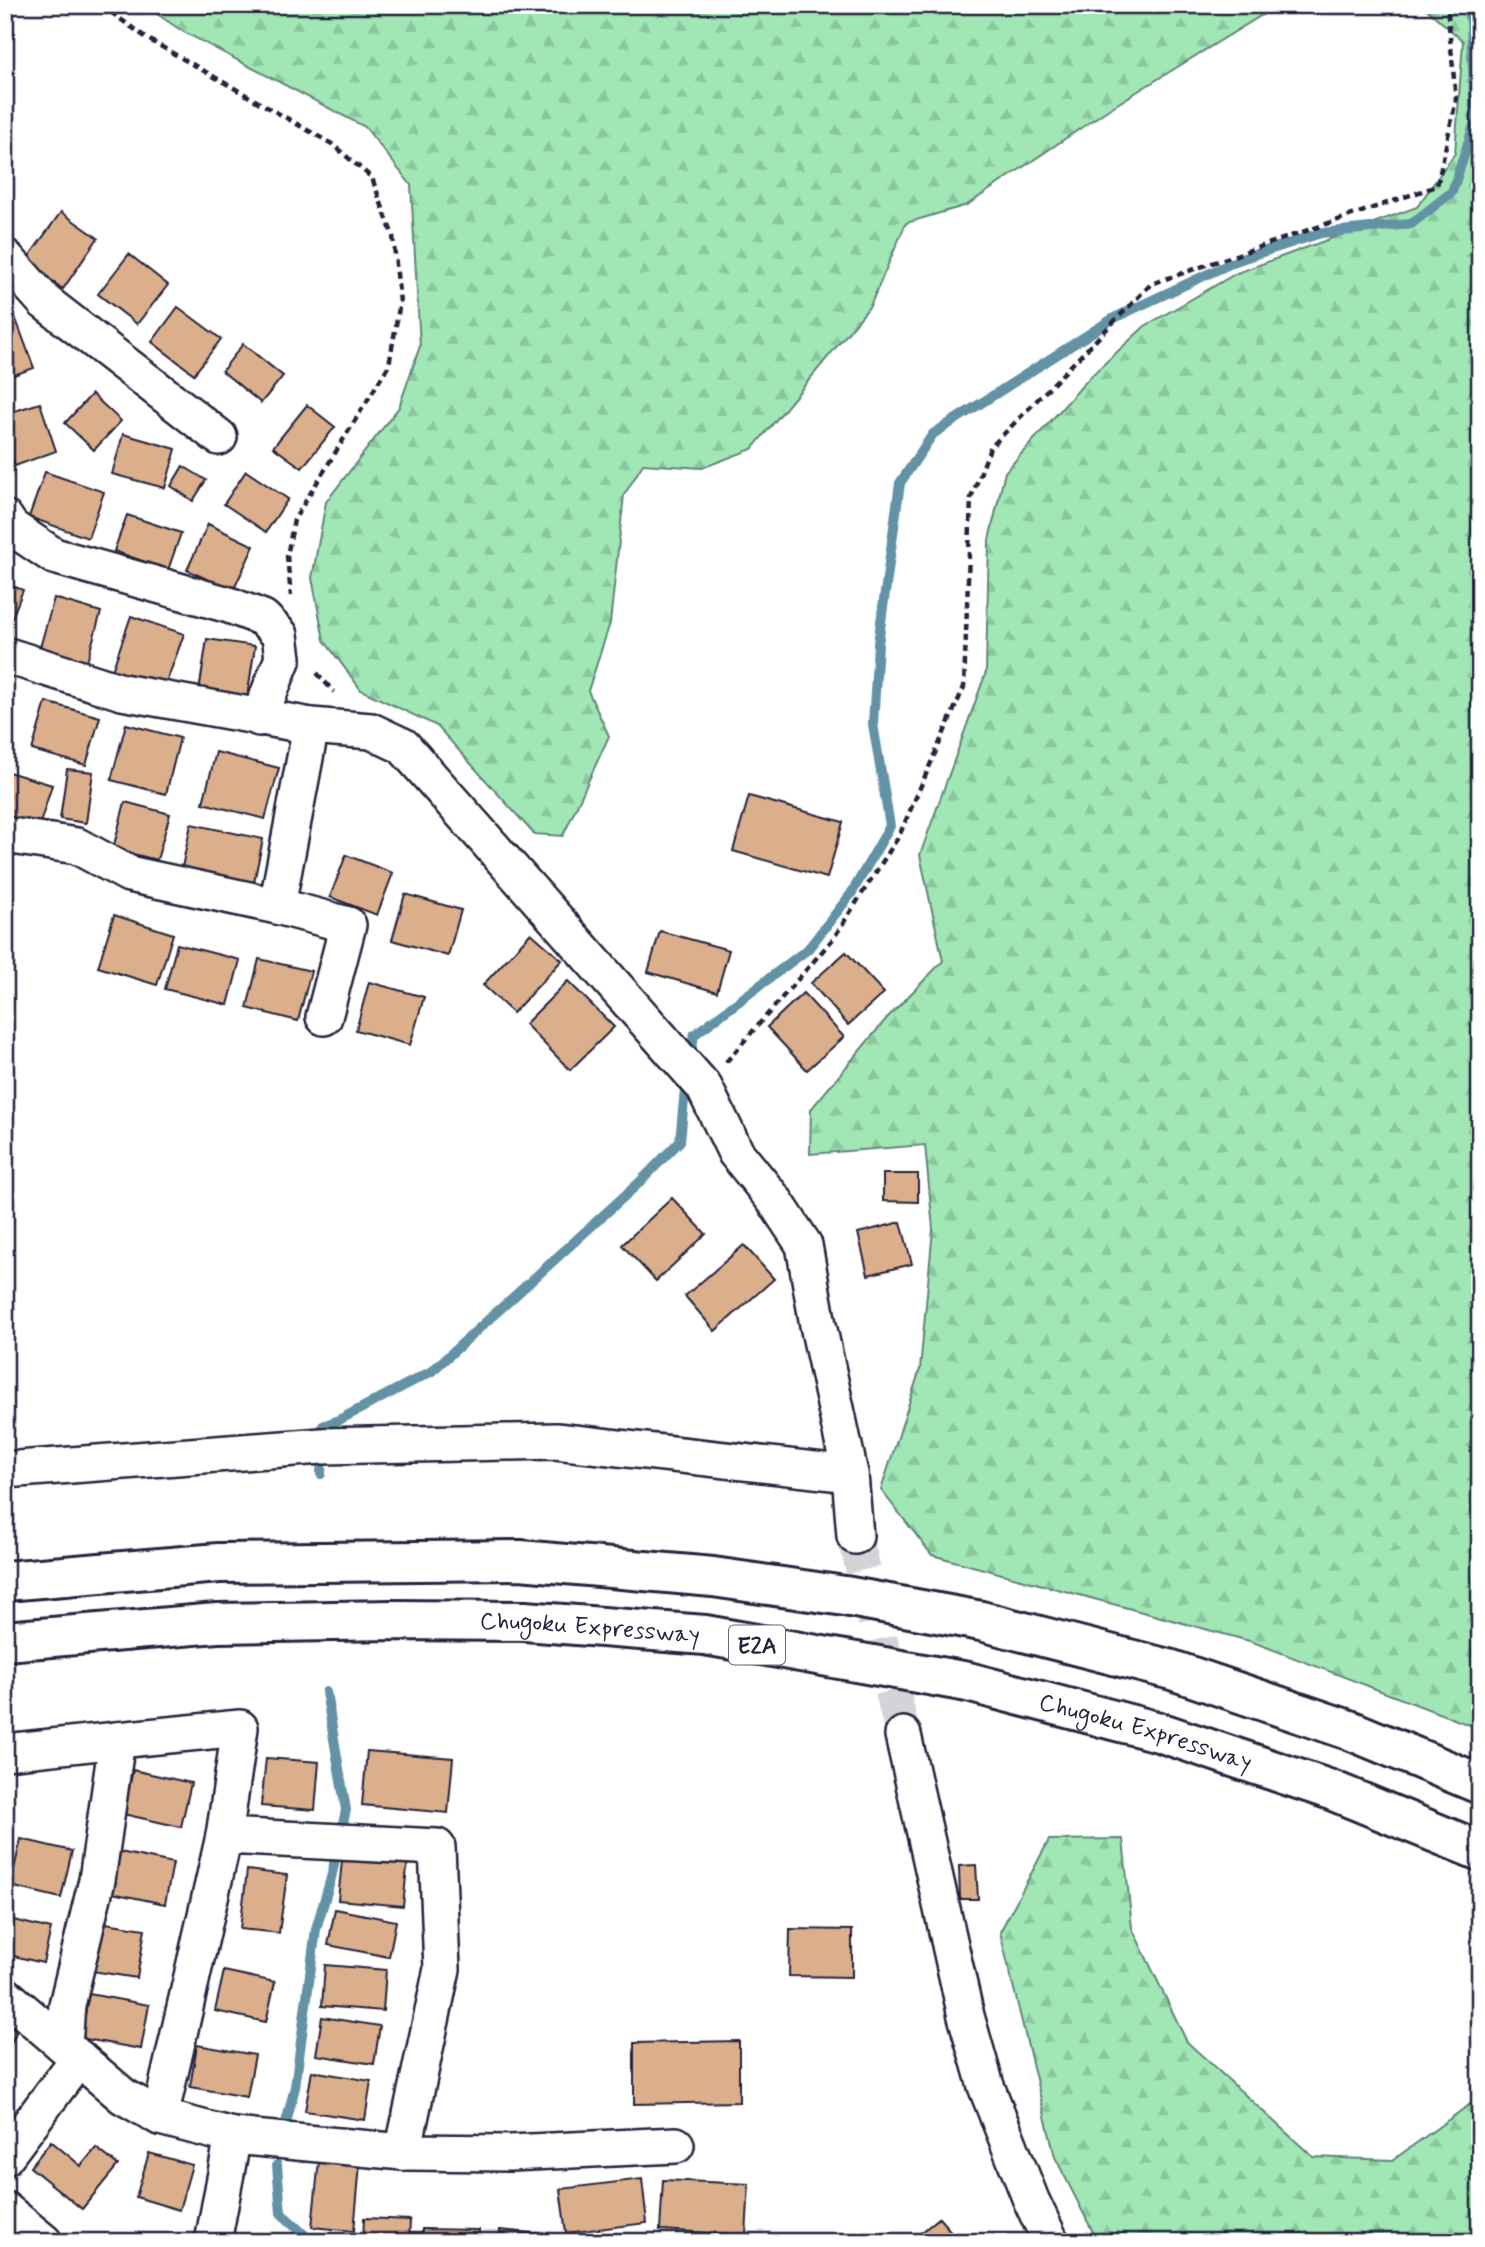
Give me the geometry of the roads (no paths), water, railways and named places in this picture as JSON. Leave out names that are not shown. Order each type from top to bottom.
[{"type":"highway","points":[[5,1581],[219,1563],[520,1560],[713,1577],[845,1596],[981,1621],[1172,1670],[1352,1731],[1480,1784]]},
{"type":"highway","name":"Chugoku Expressway","points":[[5,1641],[217,1623],[393,1620],[525,1621],[705,1635],[968,1682],[1159,1732],[1331,1790],[1480,1851]]},
{"type":"street","points":[[5,257],[45,302],[219,436]]},
{"type":"street","points":[[5,518],[11,527],[54,556],[229,605],[263,618],[280,635],[284,658],[259,718]]},
{"type":"street","points":[[5,655],[122,692],[259,718],[372,731],[403,746],[704,1087],[736,1153],[775,1201],[804,1245],[850,1475],[855,1535]]},
{"type":"street","points":[[277,906],[311,726]]},
{"type":"street","points":[[5,835],[77,846],[129,874],[277,906],[348,925],[324,1017]]},
{"type":"street","points":[[5,1470],[322,1446],[556,1441],[850,1475]]},
{"type":"street","points":[[5,1752],[240,1728],[224,1836],[160,2117]]},
{"type":"street","points":[[902,1735],[965,2015],[983,2074],[1031,2200],[1051,2242]]},
{"type":"street","points":[[5,2157],[72,2051],[67,2005],[97,1880],[117,1740]]},
{"type":"street","points":[[224,1836],[437,1847],[442,1969],[403,2152]]},
{"type":"street","points":[[5,1995],[122,2096],[160,2117],[233,2136],[403,2152],[510,2153],[676,2145]]},
{"type":"street","points":[[213,2242],[233,2136]]},
{"type":"street","points":[[5,2210],[44,2242]]},
{"type":"waterway","points":[[690,1060],[694,1035],[808,949],[851,894],[890,826],[873,724],[878,644],[900,483],[933,434],[1114,318],[1238,260],[1321,233],[1411,224],[1452,192],[1475,122],[1471,21],[1465,5]]},
{"type":"waterway","points":[[321,1474],[323,1426],[432,1371],[640,1182],[680,1141],[686,1079]]},
{"type":"waterway","points":[[286,2123],[295,2087],[316,1929],[346,1810],[326,1692]]},
{"type":"waterway","points":[[277,2165],[281,2213],[312,2242]]},
{"type":"tunnel","points":[[855,1536],[903,1735]]}]
